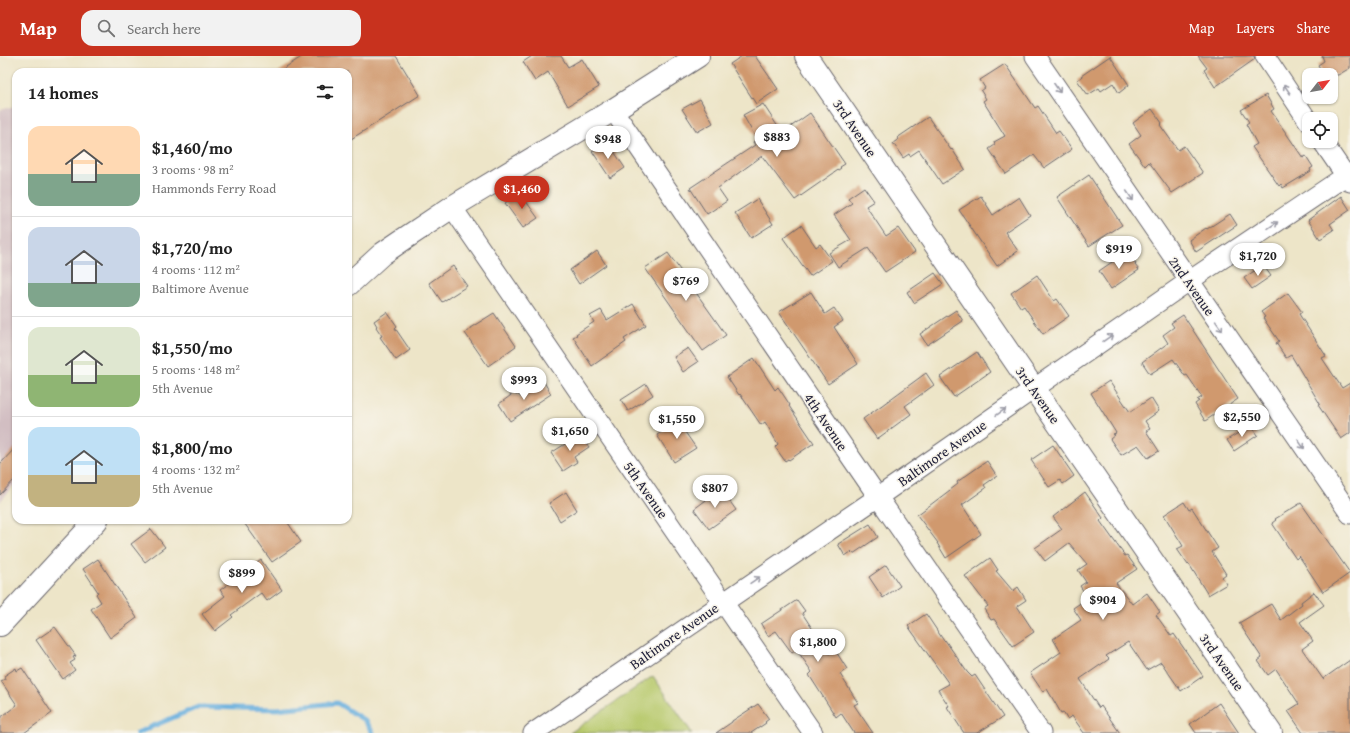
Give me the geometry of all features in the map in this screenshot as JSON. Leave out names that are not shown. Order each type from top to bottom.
[{"type":"street","points":[[352,281],[382,254],[452,207],[613,110],[698,56]]},
{"type":"street","name":"3rd Avenue","points":[[806,56],[1271,733]]},
{"type":"street","name":"2nd Avenue","points":[[1035,56],[1350,514]]},
{"type":"street","points":[[1265,56],[1302,112]]},
{"type":"street","name":"4th Avenue","points":[[613,110],[1041,733]]},
{"type":"street","points":[[1327,148],[1349,177]]},
{"type":"street","name":"Baltimore Avenue","points":[[533,733],[1189,282],[1349,177]]},
{"type":"street","name":"5th Avenue","points":[[452,207],[813,733]]},
{"type":"street","points":[[0,626],[93,524]]},
{"type":"shaded area","points":[[12,107],[12,487],[0,502],[0,110]]},
{"type":"green space","points":[[653,676],[692,733],[570,733]]},
{"type":"building","points":[[303,56],[396,56],[420,95],[352,138],[352,68],[284,68]]},
{"type":"building","points":[[532,56],[561,56],[568,67],[582,59],[599,87],[568,106],[548,72],[535,81],[523,62]]},
{"type":"building","points":[[742,56],[755,56],[778,89],[756,104],[730,64]]},
{"type":"building","points":[[1110,56],[1129,85],[1119,93],[1113,83],[1101,91],[1099,88],[1088,95],[1077,80]]},
{"type":"building","points":[[1198,56],[1254,56],[1255,59],[1215,87],[1204,70],[1207,68]]},
{"type":"building","points":[[1322,56],[1350,56],[1350,68],[1338,75],[1338,68],[1320,68],[1318,65],[1324,61]]},
{"type":"building","points":[[1005,64],[1035,108],[1038,106],[1056,133],[1059,131],[1072,149],[1044,168],[1034,155],[1006,174],[989,149],[995,145],[994,142],[1005,136],[983,101],[986,99],[981,91],[985,88],[980,80]]},
{"type":"building","points":[[1266,95],[1274,109],[1271,111],[1303,158],[1306,156],[1313,167],[1310,169],[1311,171],[1283,188],[1281,184],[1279,186],[1252,147],[1257,144],[1246,124],[1249,122],[1241,110]]},
{"type":"building","points":[[700,99],[713,123],[697,132],[682,109]]},
{"type":"building","points":[[763,104],[782,133],[810,113],[845,164],[795,200],[762,156],[718,188],[727,201],[707,214],[690,188],[755,145],[753,142],[757,140],[743,115]]},
{"type":"building","points":[[1152,109],[1162,123],[1160,125],[1178,150],[1184,146],[1203,173],[1172,193],[1149,162],[1145,166],[1129,144],[1141,135],[1133,123]]},
{"type":"building","points":[[928,117],[965,169],[942,184],[919,150],[910,156],[909,154],[903,158],[893,143],[899,139],[897,138]]},
{"type":"building","points":[[607,141],[625,168],[610,178],[592,151]]},
{"type":"building","points":[[1089,175],[1122,225],[1089,246],[1057,197]]},
{"type":"building","points":[[864,187],[874,201],[866,206],[886,236],[898,228],[915,252],[885,272],[868,248],[838,267],[829,253],[851,240],[834,215],[852,203],[848,198]]},
{"type":"building","points":[[520,193],[538,218],[523,228],[505,203]]},
{"type":"building","points":[[981,196],[993,215],[1019,197],[1030,215],[1005,232],[1018,251],[997,266],[959,210]]},
{"type":"building","points":[[1341,196],[1350,210],[1330,224],[1334,230],[1320,239],[1308,220]]},
{"type":"building","points":[[757,199],[773,224],[751,238],[735,213]]},
{"type":"building","points":[[1230,214],[1237,225],[1196,252],[1189,240]]},
{"type":"building","points":[[801,225],[816,247],[820,244],[832,261],[810,276],[783,238]]},
{"type":"building","points":[[597,251],[606,265],[579,284],[570,270]]},
{"type":"building","points":[[1128,251],[1139,270],[1111,289],[1099,271]]},
{"type":"building","points":[[668,253],[726,335],[703,351],[645,268]]},
{"type":"building","points":[[1263,265],[1271,276],[1252,289],[1244,278]]},
{"type":"building","points":[[453,266],[467,286],[442,302],[429,283]]},
{"type":"building","points":[[935,273],[943,284],[914,303],[907,292]]},
{"type":"building","points":[[1037,275],[1054,301],[1057,299],[1069,316],[1043,334],[1024,306],[1021,308],[1011,293]]},
{"type":"building","points":[[811,292],[825,314],[834,308],[843,321],[834,327],[858,364],[828,384],[779,312]]},
{"type":"building","points":[[1288,293],[1302,312],[1299,314],[1326,356],[1322,358],[1342,388],[1350,383],[1350,433],[1341,439],[1318,405],[1320,404],[1291,355],[1286,358],[1276,343],[1279,341],[1263,318],[1265,317],[1261,312]]},
{"type":"building","points":[[633,304],[646,325],[624,339],[626,342],[592,366],[573,337],[594,322],[590,316],[601,310],[607,320]]},
{"type":"building","points":[[956,310],[963,321],[927,345],[920,334]]},
{"type":"building","points":[[387,312],[397,326],[395,328],[410,350],[396,360],[380,337],[382,336],[374,321]]},
{"type":"building","points":[[494,313],[516,346],[488,366],[465,333],[470,328]]},
{"type":"building","points":[[1183,315],[1238,399],[1205,421],[1195,404],[1199,401],[1197,400],[1202,397],[1187,375],[1185,376],[1173,359],[1150,374],[1142,362],[1168,343],[1163,335],[1174,327],[1171,323]]},
{"type":"building","points":[[688,348],[698,362],[683,372],[674,357]]},
{"type":"building","points":[[977,352],[990,372],[954,397],[940,377]]},
{"type":"building","points":[[754,358],[775,390],[778,387],[814,443],[789,460],[788,459],[785,461],[775,447],[778,444],[765,422],[761,425],[727,377]]},
{"type":"building","points":[[926,373],[934,385],[905,406],[911,414],[877,439],[863,419]]},
{"type":"building","points":[[1109,381],[1130,412],[1151,398],[1159,411],[1145,421],[1150,429],[1146,431],[1159,451],[1148,458],[1138,445],[1121,455],[1110,439],[1115,435],[1113,434],[1116,433],[1091,393]]},
{"type":"building","points":[[544,382],[551,394],[510,421],[499,404],[514,393],[521,397]]},
{"type":"building","points":[[646,384],[653,395],[628,411],[621,400]]},
{"type":"building","points":[[684,417],[691,428],[685,432],[696,448],[674,462],[657,435]]},
{"type":"building","points":[[1251,425],[1258,435],[1234,451],[1227,440]]},
{"type":"building","points":[[581,434],[589,447],[574,457],[577,462],[563,471],[551,453]]},
{"type":"building","points":[[1053,445],[1074,476],[1063,484],[1060,480],[1049,487],[1031,460]]},
{"type":"building","points":[[12,451],[12,482],[0,495],[0,464]]},
{"type":"building","points":[[987,461],[997,476],[984,485],[986,488],[962,505],[981,534],[946,558],[938,543],[917,515],[958,484],[957,482]]},
{"type":"building","points":[[721,489],[736,510],[709,529],[694,509]]},
{"type":"building","points":[[566,492],[577,510],[560,521],[549,503]]},
{"type":"building","points":[[1085,492],[1103,518],[1100,521],[1125,556],[1127,555],[1137,569],[1116,583],[1132,604],[1147,593],[1160,612],[1156,615],[1171,636],[1174,634],[1203,676],[1181,691],[1161,662],[1147,670],[1128,642],[1106,656],[1109,659],[1080,679],[1099,708],[1101,706],[1120,733],[1084,733],[1072,716],[1067,719],[1063,712],[1061,713],[1047,689],[1043,692],[1030,673],[1061,652],[1053,639],[1081,620],[1073,608],[1088,598],[1080,586],[1086,582],[1078,570],[1087,564],[1069,543],[1045,561],[1035,548],[1062,529],[1053,517]]},
{"type":"building","points":[[1184,502],[1189,510],[1192,508],[1218,548],[1212,552],[1226,574],[1222,577],[1227,584],[1208,595],[1189,564],[1188,565],[1177,549],[1183,546],[1164,515]]},
{"type":"building","points":[[1301,503],[1350,573],[1323,592],[1299,556],[1296,559],[1272,523],[1276,520],[1275,519]]},
{"type":"building","points":[[245,524],[289,524],[301,542],[272,562]]},
{"type":"building","points":[[870,524],[878,537],[853,554],[851,552],[845,556],[838,544]]},
{"type":"building","points":[[151,529],[165,547],[145,562],[131,544]]},
{"type":"building","points":[[990,558],[998,570],[996,571],[1013,591],[1018,587],[1026,600],[1017,606],[1034,632],[1013,646],[994,619],[991,620],[984,609],[988,606],[965,576]]},
{"type":"building","points":[[98,559],[137,618],[110,638],[91,609],[101,602],[96,594],[98,592],[83,569]]},
{"type":"building","points":[[261,560],[282,590],[267,601],[261,593],[231,615],[233,617],[215,631],[202,614],[225,596],[220,590]]},
{"type":"building","points":[[886,565],[900,586],[883,598],[869,577]]},
{"type":"building","points":[[1314,592],[1324,605],[1300,622],[1313,641],[1302,649],[1323,679],[1350,660],[1350,733],[1303,733],[1288,711],[1299,704],[1276,669],[1268,675],[1258,661],[1262,658],[1239,623],[1271,604],[1281,620],[1302,604],[1301,602]]},
{"type":"building","points":[[797,600],[805,611],[802,613],[829,654],[835,650],[847,669],[840,674],[858,703],[854,705],[873,733],[854,733],[841,713],[836,717],[809,675],[812,672],[797,650],[792,653],[776,631],[768,636],[761,624]]},
{"type":"building","points":[[926,614],[967,672],[972,677],[975,675],[1003,717],[977,733],[964,733],[947,707],[949,706],[938,690],[949,684],[908,626]]},
{"type":"building","points":[[55,627],[76,656],[73,657],[75,660],[70,663],[75,670],[63,679],[36,640]]},
{"type":"building","points":[[16,668],[17,671],[22,668],[52,713],[24,733],[0,733],[0,718],[17,705],[1,681],[5,679],[4,676]]},
{"type":"building","points":[[1219,703],[1239,733],[1196,733],[1190,724]]},
{"type":"building","points":[[758,704],[769,719],[765,722],[766,723],[751,733],[716,733],[732,721]]},
{"type":"waterway","points":[[137,733],[198,707],[277,709],[337,703],[364,720],[373,733]]}]
